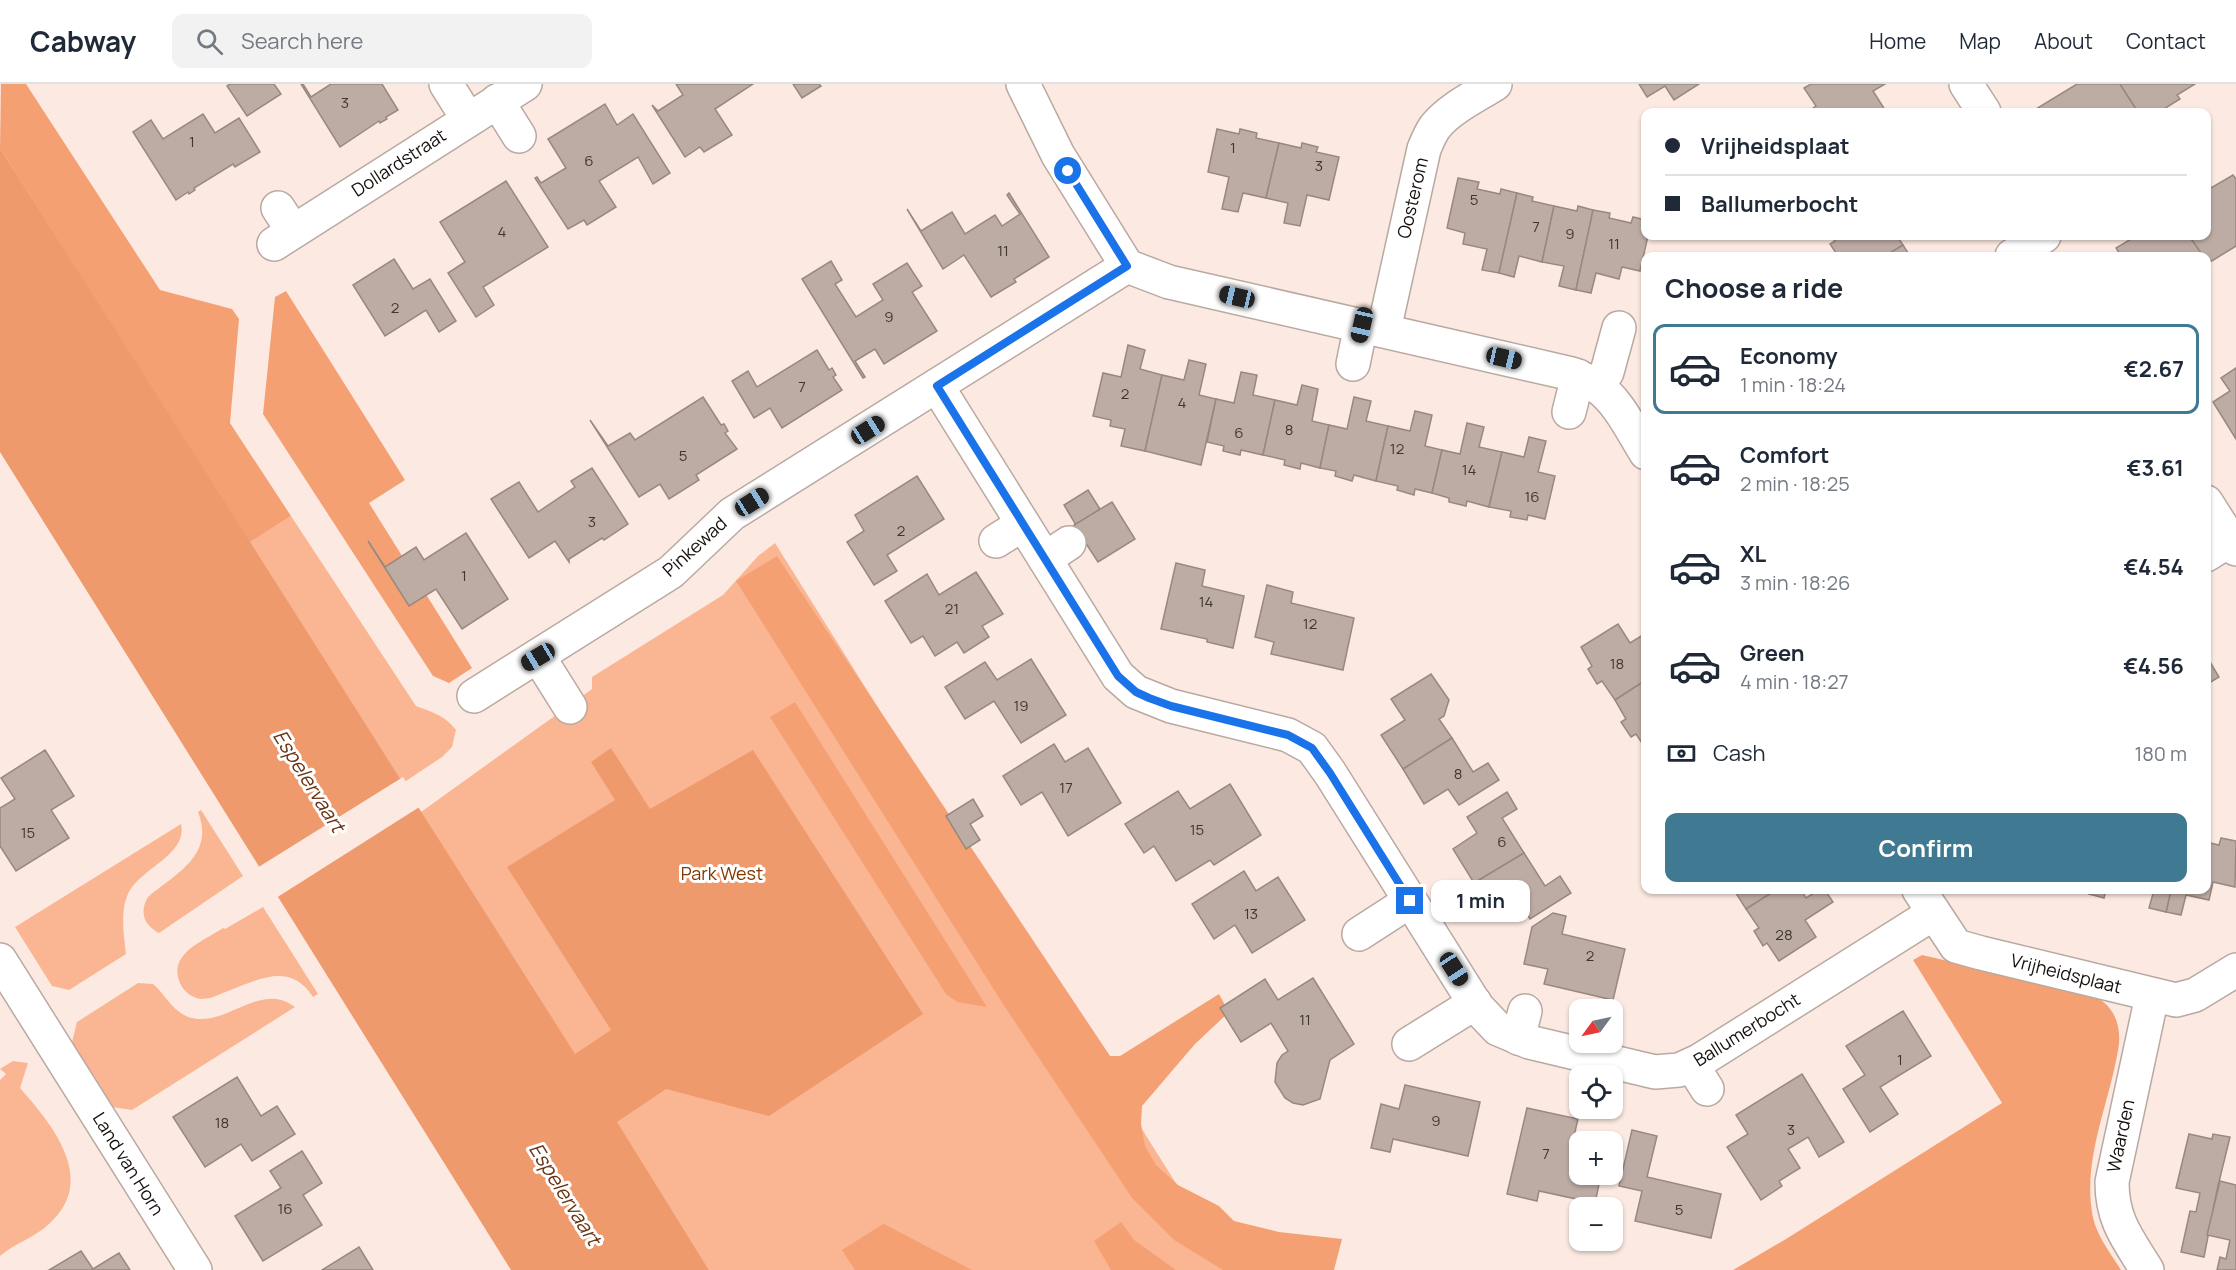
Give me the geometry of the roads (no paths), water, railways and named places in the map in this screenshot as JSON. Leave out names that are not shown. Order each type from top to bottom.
[{"type":"street","points":[[446,84],[468,119]]},
{"type":"street","name":"Dollardstraat","points":[[282,228],[525,84]]},
{"type":"street","points":[[1023,84],[1058,155],[1127,266],[1169,282],[1373,328],[1588,381],[1615,404],[1641,445]]},
{"type":"street","points":[[1966,84],[1981,108]]},
{"type":"street","name":"Oosterom","points":[[1353,364],[1373,328],[1429,138],[1443,119],[1487,86]]},
{"type":"street","points":[[497,101],[519,136]]},
{"type":"street","points":[[2018,252],[2037,240]]},
{"type":"street","name":"Pinkewad","points":[[474,696],[671,572],[732,514],[1127,266]]},
{"type":"street","points":[[1569,412],[1588,381],[1607,372],[1619,328]]},
{"type":"street","name":"Ballumerbocht","points":[[937,386],[1023,524],[1057,551],[1118,676],[1136,692],[1171,706],[1288,735],[1312,748],[1475,1003],[1498,1029],[1521,1025],[1655,1072],[1674,1071],[1700,1077],[1927,901]]},
{"type":"street","points":[[2219,504],[2224,548]]},
{"type":"street","points":[[996,541],[1023,524]]},
{"type":"street","points":[[538,657],[565,699]]},
{"type":"street","points":[[1359,934],[1410,901]]},
{"type":"street","name":"Vrijheidsplaat","points":[[1927,901],[1956,946],[2167,1000],[2185,999],[2236,970]]},
{"type":"street","name":"Land van Horn","points":[[0,960],[195,1270]]},
{"type":"street","name":"Waarden","points":[[2147,1270],[2115,1216],[2112,1182],[2152,996]]},
{"type":"street","points":[[1409,1044],[1475,1003]]},
{"type":"water","name":"Espelervaart","points":[[0,148],[575,1054],[611,1030],[507,867],[615,800],[591,762],[611,748],[650,809],[753,750],[923,1014],[769,1116],[666,1089],[617,1122],[709,1270],[511,1270],[0,452]]},
{"type":"park label","name":"Park West","points":[[722,874]]}]
